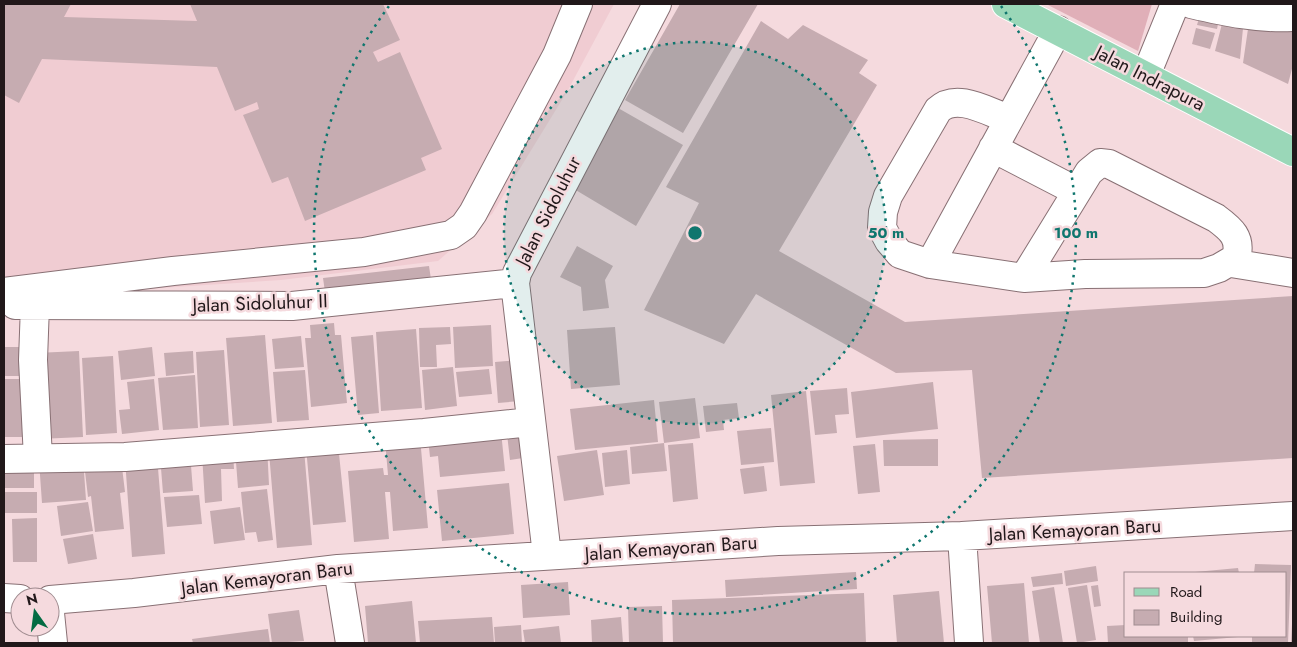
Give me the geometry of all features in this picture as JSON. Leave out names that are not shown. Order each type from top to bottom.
[{"type":"main road","name":"Jalan Indrapura","points":[[1006,4],[1293,152]]},
{"type":"street","points":[[4,292],[173,271],[364,252],[451,235],[464,226],[473,213],[557,54],[578,4]]},
{"type":"street","name":"Jalan Sidoluhur","points":[[547,556],[515,283],[521,262],[656,4]]},
{"type":"street","points":[[1146,75],[1175,4]]},
{"type":"street","points":[[1191,4],[1238,15],[1267,18],[1293,17]]},
{"type":"street","points":[[930,264],[1058,30]]},
{"type":"street","points":[[1009,120],[970,104],[945,103],[938,110],[888,196],[883,212],[882,228],[889,242],[900,254],[930,264],[1024,278],[1085,274],[1204,273],[1231,263],[1293,273]]},
{"type":"street","points":[[994,148],[1076,191]]},
{"type":"street","points":[[1024,278],[1076,191],[1094,167],[1100,164],[1109,164],[1216,218],[1230,228],[1238,240],[1238,251],[1231,263]]},
{"type":"street","name":"Jalan Sidoluhur II","points":[[4,305],[292,306],[515,283]]},
{"type":"street","points":[[35,305],[33,360],[38,458]]},
{"type":"street","points":[[4,459],[125,457],[424,433],[531,422]]},
{"type":"street","name":"Jalan Kemayoran Baru","points":[[60,599],[134,593],[338,569],[778,541],[962,536],[1293,516]]},
{"type":"street","points":[[962,536],[969,643]]},
{"type":"street","points":[[338,569],[350,643]]},
{"type":"shaded area","points":[[4,4],[614,4],[568,90],[492,214],[438,261],[281,280],[82,293],[4,294]]},
{"type":"shaded area","points":[[1046,4],[1152,4],[1138,51]]},
{"type":"building","points":[[4,4],[71,4],[64,17],[197,21],[190,4],[383,4],[400,40],[373,52],[378,62],[400,52],[442,149],[421,158],[426,170],[305,221],[288,177],[272,183],[243,115],[259,109],[257,102],[235,111],[217,67],[42,59],[19,103],[4,95]]},
{"type":"building","points":[[680,4],[758,4],[683,133],[625,100]]},
{"type":"building","points":[[1201,11],[1220,15],[1217,29],[1197,25]]},
{"type":"building","points":[[1224,16],[1244,18],[1240,59],[1215,51]]},
{"type":"building","points":[[761,21],[788,39],[803,25],[868,60],[859,73],[877,85],[779,251],[905,322],[1293,296],[1293,458],[982,478],[972,370],[896,373],[756,294],[724,344],[644,310],[699,203],[666,187]]},
{"type":"building","points":[[1249,22],[1293,22],[1293,65],[1288,84],[1243,63]]},
{"type":"building","points":[[1196,28],[1215,33],[1210,49],[1192,44]]},
{"type":"building","points":[[618,108],[683,145],[636,226],[569,186]]},
{"type":"building","points":[[577,246],[613,266],[605,280],[609,308],[583,311],[581,287],[560,277]]},
{"type":"building","points":[[429,266],[432,286],[326,299],[323,278]]},
{"type":"building","points":[[334,323],[335,335],[341,335],[347,403],[311,407],[305,338],[311,338],[310,325]]},
{"type":"building","points":[[491,325],[493,366],[455,368],[453,327]]},
{"type":"building","points":[[450,327],[451,344],[436,345],[437,367],[420,367],[419,328]]},
{"type":"building","points":[[615,327],[620,385],[571,389],[567,330]]},
{"type":"building","points":[[416,329],[422,408],[381,411],[376,332]]},
{"type":"building","points":[[265,335],[272,423],[233,426],[226,338]]},
{"type":"building","points":[[373,335],[379,413],[358,415],[351,337]]},
{"type":"building","points":[[301,336],[304,367],[275,369],[272,339]]},
{"type":"building","points":[[4,347],[22,347],[22,376],[4,376]]},
{"type":"building","points":[[152,347],[155,376],[121,380],[118,351]]},
{"type":"building","points":[[224,350],[229,425],[200,427],[196,352]]},
{"type":"building","points":[[79,351],[83,437],[39,439],[36,353]]},
{"type":"building","points":[[193,351],[194,373],[166,376],[164,353]]},
{"type":"building","points":[[113,356],[117,433],[86,435],[82,358]]},
{"type":"building","points":[[517,360],[520,401],[498,403],[495,362]]},
{"type":"building","points":[[453,367],[457,406],[425,410],[422,370]]},
{"type":"building","points":[[489,369],[492,394],[459,397],[456,372]]},
{"type":"building","points":[[305,370],[309,420],[277,422],[273,372]]},
{"type":"building","points":[[195,375],[198,428],[163,430],[158,378]]},
{"type":"building","points":[[4,379],[26,379],[26,437],[4,437]]},
{"type":"building","points":[[154,379],[159,430],[122,434],[119,410],[130,409],[127,382]]},
{"type":"building","points":[[933,382],[938,429],[856,438],[851,392]]},
{"type":"building","points":[[847,388],[849,414],[835,415],[837,433],[815,435],[810,391]]},
{"type":"building","points":[[806,391],[815,483],[780,486],[771,395]]},
{"type":"building","points":[[695,398],[700,438],[664,443],[659,402]]},
{"type":"building","points":[[654,400],[658,442],[575,450],[570,409]]},
{"type":"building","points":[[737,403],[739,418],[723,420],[724,430],[706,432],[703,406]]},
{"type":"building","points":[[771,428],[774,462],[741,465],[737,431]]},
{"type":"building","points":[[501,431],[505,471],[440,477],[438,456],[430,457],[428,438]]},
{"type":"building","points":[[520,433],[523,458],[510,460],[507,434]]},
{"type":"building","points":[[420,437],[428,528],[393,531],[390,492],[385,492],[389,539],[354,542],[348,471],[383,468],[384,475],[388,475],[385,440]]},
{"type":"building","points":[[938,439],[938,466],[884,466],[883,440]]},
{"type":"building","points":[[664,443],[667,471],[632,474],[630,447]]},
{"type":"building","points":[[693,443],[698,499],[673,502],[668,445]]},
{"type":"building","points":[[338,444],[346,522],[313,525],[306,447]]},
{"type":"building","points":[[875,444],[880,492],[858,494],[853,446]]},
{"type":"building","points":[[267,446],[269,485],[238,488],[235,449]]},
{"type":"building","points":[[304,449],[312,545],[277,548],[269,452]]},
{"type":"building","points":[[597,450],[604,495],[564,501],[557,456]]},
{"type":"building","points":[[627,450],[630,484],[605,487],[602,453]]},
{"type":"building","points":[[233,452],[234,469],[221,469],[222,501],[205,503],[202,454]]},
{"type":"building","points":[[190,453],[193,491],[163,493],[160,456]]},
{"type":"building","points":[[157,456],[165,554],[132,557],[125,459]]},
{"type":"building","points":[[83,458],[86,500],[42,503],[39,461]]},
{"type":"building","points":[[121,459],[125,492],[120,493],[124,529],[95,532],[91,496],[88,497],[84,463]]},
{"type":"building","points":[[4,462],[34,462],[34,488],[4,488]]},
{"type":"building","points":[[764,466],[767,491],[744,494],[740,469]]},
{"type":"building","points":[[509,483],[514,534],[442,541],[437,490]]},
{"type":"building","points":[[267,489],[273,540],[258,542],[256,532],[245,533],[241,492]]},
{"type":"building","points":[[4,492],[37,492],[37,513],[4,513]]},
{"type":"building","points":[[199,495],[202,524],[167,527],[164,497]]},
{"type":"building","points":[[88,502],[93,531],[61,536],[57,506]]},
{"type":"building","points":[[240,507],[245,540],[214,544],[210,511]]},
{"type":"building","points":[[37,518],[37,562],[13,562],[12,519]]},
{"type":"building","points":[[93,534],[97,559],[68,564],[63,539]]},
{"type":"building","points":[[1255,564],[1291,565],[1288,643],[1252,643],[1252,637],[1287,637],[1287,572],[1254,572]]},
{"type":"building","points":[[1096,566],[1098,581],[1066,586],[1064,571]]},
{"type":"building","points":[[1238,568],[1239,572],[1195,572]]},
{"type":"building","points":[[856,572],[857,589],[726,597],[725,580]]},
{"type":"building","points":[[1062,573],[1063,584],[1033,587],[1031,577]]},
{"type":"building","points":[[568,582],[570,615],[523,618],[521,585]]},
{"type":"building","points":[[1024,583],[1029,643],[992,643],[987,586]]},
{"type":"building","points":[[1087,585],[1096,640],[1077,643],[1068,588]]},
{"type":"building","points":[[1098,585],[1101,606],[1094,607],[1091,586]]},
{"type":"building","points":[[1054,587],[1063,643],[1040,643],[1032,591]]},
{"type":"building","points":[[939,591],[944,643],[897,643],[893,595]]},
{"type":"building","points":[[864,593],[866,643],[673,643],[672,600]]},
{"type":"building","points":[[412,601],[416,643],[368,643],[365,606]]},
{"type":"building","points":[[662,606],[663,643],[629,643],[628,607]]},
{"type":"building","points":[[299,610],[304,641],[272,643],[268,614]]},
{"type":"building","points":[[492,617],[494,643],[420,643],[418,621]]},
{"type":"building","points":[[621,617],[623,643],[592,643],[591,620]]},
{"type":"building","points":[[1292,624],[1293,643],[1291,643]]},
{"type":"building","points":[[521,625],[522,643],[495,643],[494,627]]},
{"type":"building","points":[[1124,625],[1124,637],[1188,637],[1188,643],[1108,643],[1107,626]]},
{"type":"building","points":[[559,626],[561,643],[525,643],[523,630]]},
{"type":"building","points":[[268,629],[270,643],[193,643],[192,639]]},
{"type":"building","points":[[1193,637],[1238,637],[1194,641]]}]
